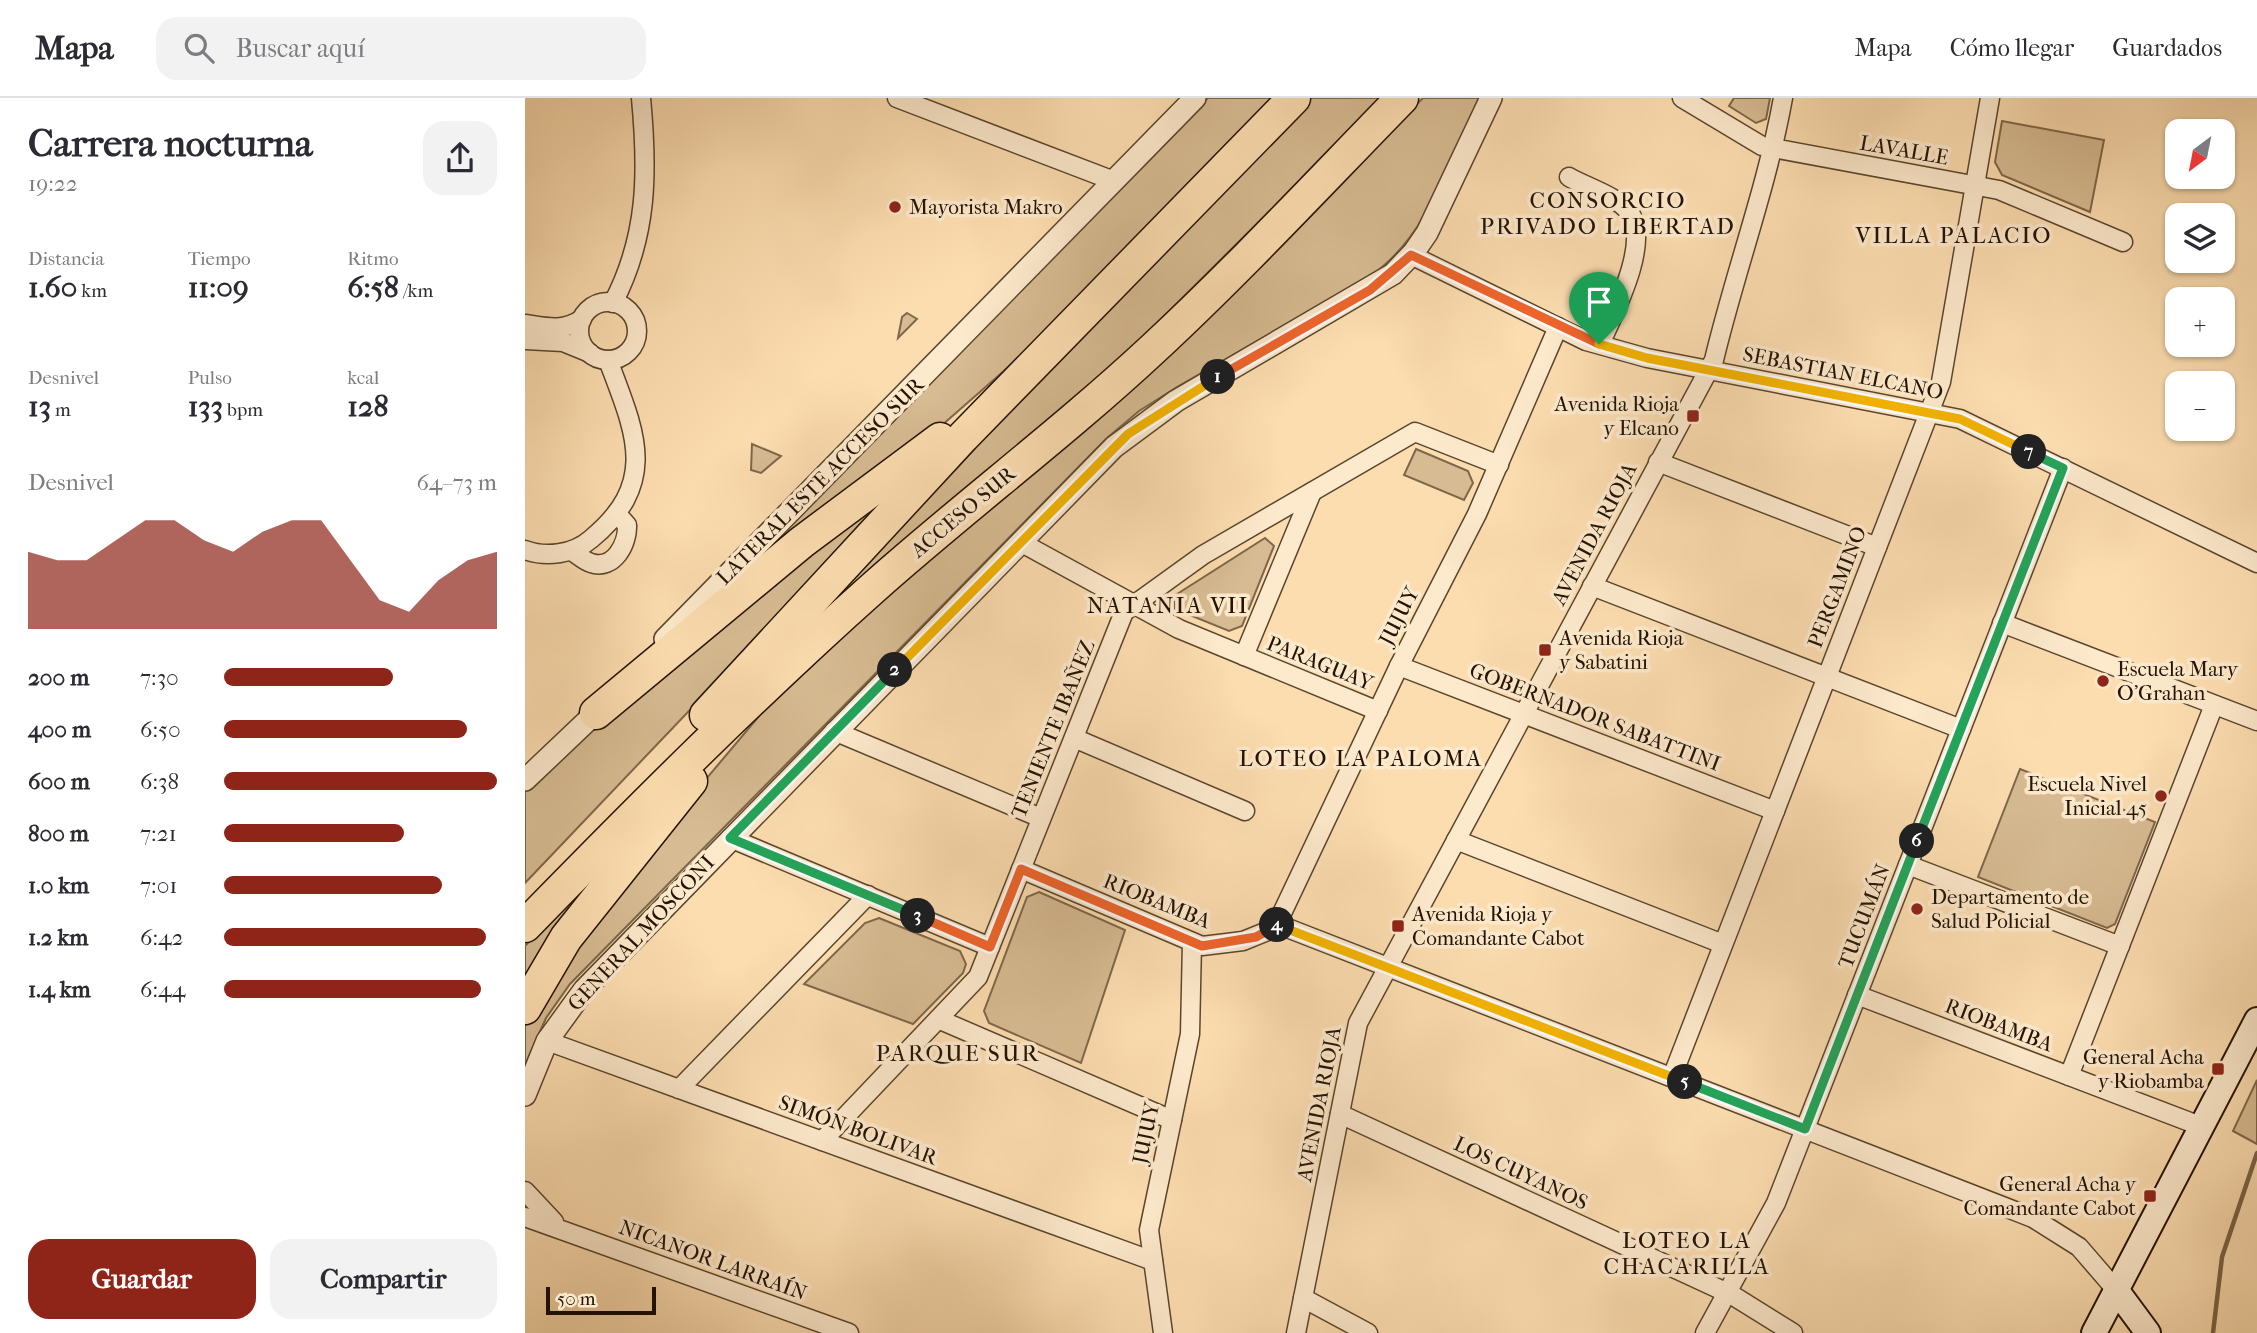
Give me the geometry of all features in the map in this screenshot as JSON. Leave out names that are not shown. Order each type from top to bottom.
[{"type":"highway","points":[[525,904],[662,763],[879,526],[1026,371],[1294,98]]},
{"type":"highway","name":"ACCESO SUR","points":[[525,926],[683,764],[788,665],[888,575],[1070,423],[1157,345],[1402,98]]},
{"type":"highway","points":[[596,713],[802,542],[1026,371]]},
{"type":"highway","points":[[525,1008],[571,931],[788,665]]},
{"type":"main road","points":[[2094,1333],[2255,1027]]},
{"type":"main road","points":[[2116,1291],[2148,1333]]},
{"type":"street","points":[[613,303],[629,272],[639,236],[645,165],[641,98]]},
{"type":"street","points":[[897,98],[1114,181],[1195,98]]},
{"type":"street","name":"GENERAL MOSCONI","points":[[525,1095],[547,1041],[584,990],[834,731],[1139,425],[1370,290],[1411,255],[1432,223],[1491,98]]},
{"type":"street","name":"LAVALLE","points":[[1682,98],[1762,146],[1999,190],[2123,242]]},
{"type":"street","name":"AVENIDA RIOJA","points":[[1296,1333],[1358,1023],[1708,370],[1774,149],[1783,98]]},
{"type":"street","name":"PERGAMINO","points":[[1672,1077],[1941,382],[1990,98]]},
{"type":"street","points":[[1569,177],[1623,207],[1634,221],[1632,273],[1599,344]]},
{"type":"street","name":"LATERAL ESTE ACCESO SUR","points":[[525,780],[596,713],[740,561],[1114,181]]},
{"type":"street","name":"SEBASTIAN ELCANO","points":[[1411,255],[1558,327],[1599,344],[1647,358],[1960,419],[2257,563]]},
{"type":"street","points":[[525,324],[570,327],[595,306],[613,303],[630,312],[637,329],[636,339],[626,354],[608,360],[563,342],[525,340]]},
{"type":"street","points":[[582,319],[580,338],[590,354]]},
{"type":"street","name":"JUJUY","points":[[1277,924],[1399,666],[1499,465],[1558,327]]},
{"type":"street","points":[[525,550],[572,551],[583,546],[617,513],[631,492],[636,476],[637,454],[631,422],[608,360]]},
{"type":"street","name":"TENIENTE IBAÑEZ","points":[[822,1141],[978,977],[1124,612],[1203,555],[1415,432],[1499,465]]},
{"type":"street","points":[[1658,462],[1877,547]]},
{"type":"street","name":"TUCUMÁN","points":[[1705,1333],[1776,1203],[2063,468]]},
{"type":"street","points":[[1244,656],[1312,492]]},
{"type":"street","points":[[572,551],[590,563],[608,562],[621,551],[628,539],[628,525],[617,513]]},
{"type":"street","name":"PARAGUAY","points":[[1020,542],[1179,629],[1378,711]]},
{"type":"street","points":[[1592,586],[1961,729]]},
{"type":"street","points":[[2002,623],[2257,721]]},
{"type":"street","name":"GOBERNADOR SABATTINI","points":[[1399,666],[1775,811]]},
{"type":"street","points":[[2069,1076],[2214,705]]},
{"type":"street","points":[[834,731],[1041,818]]},
{"type":"street","points":[[1074,737],[1245,811]]},
{"type":"street","points":[[730,838],[990,947]]},
{"type":"street","points":[[1456,840],[1723,944]]},
{"type":"street","points":[[1908,865],[2120,946]]},
{"type":"street","name":"RIOBAMBA","points":[[1021,869],[1205,947],[1231,944],[1268,932],[1277,924]]},
{"type":"street","points":[[679,1089],[868,895]]},
{"type":"street","points":[[1277,924],[2046,1224],[2089,1257],[2116,1291]]},
{"type":"street","name":"JUJUY","points":[[1163,1333],[1149,1230],[1190,1034],[1192,942]]},
{"type":"street","name":"RIOBAMBA","points":[[1857,995],[2203,1127]]},
{"type":"street","points":[[938,1019],[1172,1120]]},
{"type":"street","name":"SIMÓN BOLIVAR","points":[[547,1041],[1153,1261]]},
{"type":"street","name":"LOS CUYANOS","points":[[1340,1114],[1727,1293],[1793,1333]]},
{"type":"street","name":"NICANOR LARRAÍN","points":[[525,1192],[542,1213],[562,1229]]},
{"type":"street","name":"NICANOR LARRAÍN","points":[[525,1217],[849,1333]]},
{"type":"street","points":[[1303,1298],[1368,1333]]},
{"type":"shaded area","points":[[1208,98],[1273,98],[1021,356],[925,440],[725,590]]},
{"type":"shaded area","points":[[1308,98],[1383,98],[1114,366],[760,671]]},
{"type":"shaded area","points":[[1423,98],[1479,98],[1435,196],[1407,241],[1369,277],[1177,387],[1139,411],[1107,438],[570,984],[546,1018],[525,1065],[525,1025],[531,1009],[674,817],[760,715],[885,597],[1090,426]]},
{"type":"shaded area","points":[[1734,98],[1770,98],[1766,119],[1756,123],[1729,106]]},
{"type":"shaded area","points":[[2002,121],[2104,140],[2090,212],[2002,175],[1995,162]]},
{"type":"shaded area","points":[[907,313],[917,319],[898,338],[902,317]]},
{"type":"shaded area","points":[[752,444],[781,456],[761,473],[751,470]]},
{"type":"shaded area","points":[[1416,449],[1468,471],[1473,483],[1464,500],[1404,475]]},
{"type":"shaded area","points":[[903,477],[707,692],[525,883],[525,790],[574,744]]},
{"type":"shaded area","points":[[1265,538],[1274,546],[1242,626],[1229,631],[1175,609],[1174,596]]},
{"type":"shaded area","points":[[2020,769],[2155,822],[2115,924],[2107,928],[1978,877]]},
{"type":"shaded area","points":[[657,811],[525,996],[525,946]]},
{"type":"shaded area","points":[[1039,892],[1125,930],[1081,1063],[989,1023],[984,1011],[1027,897]]},
{"type":"shaded area","points":[[879,918],[960,951],[966,964],[963,973],[913,1024],[804,984],[865,923]]},
{"type":"shaded area","points":[[2257,1080],[2257,1144],[2233,1131]]},
{"type":"waterway","points":[[2213,1333],[2222,1257],[2257,1153]]},
{"type":"place","name":"Mayorista Makro","points":[[895,207]]},
{"type":"place","name":"Avenida Rioja y Elcano","points":[[1693,416]]},
{"type":"place","name":"Avenida Rioja y Sabatini","points":[[1545,650]]},
{"type":"place","name":"Escuela Mary O'Grahan","points":[[2103,681]]},
{"type":"place","name":"Escuela Nivel Inicial 45","points":[[2161,796]]},
{"type":"place","name":"Departamento de Salud Policial","points":[[1917,909]]},
{"type":"place","name":"Avenida Rioja y Comandante Cabot","points":[[1398,926]]},
{"type":"place","name":"General Acha y Riobamba","points":[[2218,1069]]},
{"type":"place","name":"General Acha y Comandante Cabot","points":[[2150,1196]]},
{"type":"district","name":"CONSORCIO PRIVADO LIBERTAD","points":[[1608,213]]},
{"type":"district","name":"VILLA PALACIO","points":[[1954,235]]},
{"type":"district","name":"NATANIA VII","points":[[1168,605]]},
{"type":"district","name":"LOTEO LA PALOMA","points":[[1361,758]]},
{"type":"district","name":"PARQUE SUR","points":[[958,1053]]},
{"type":"district","name":"LOTEO LA CHACARILLA","points":[[1687,1253]]},
{"type":"route","points":[[1411,255],[1586,341],[1599,344],[1647,358],[1960,419],[2063,468],[1805,1129],[1277,924],[1271,931],[1256,937],[1231,944],[1202,946],[1021,869],[990,947],[730,838],[1128,434],[1176,401],[1370,290],[1393,274],[1411,255]]}]
